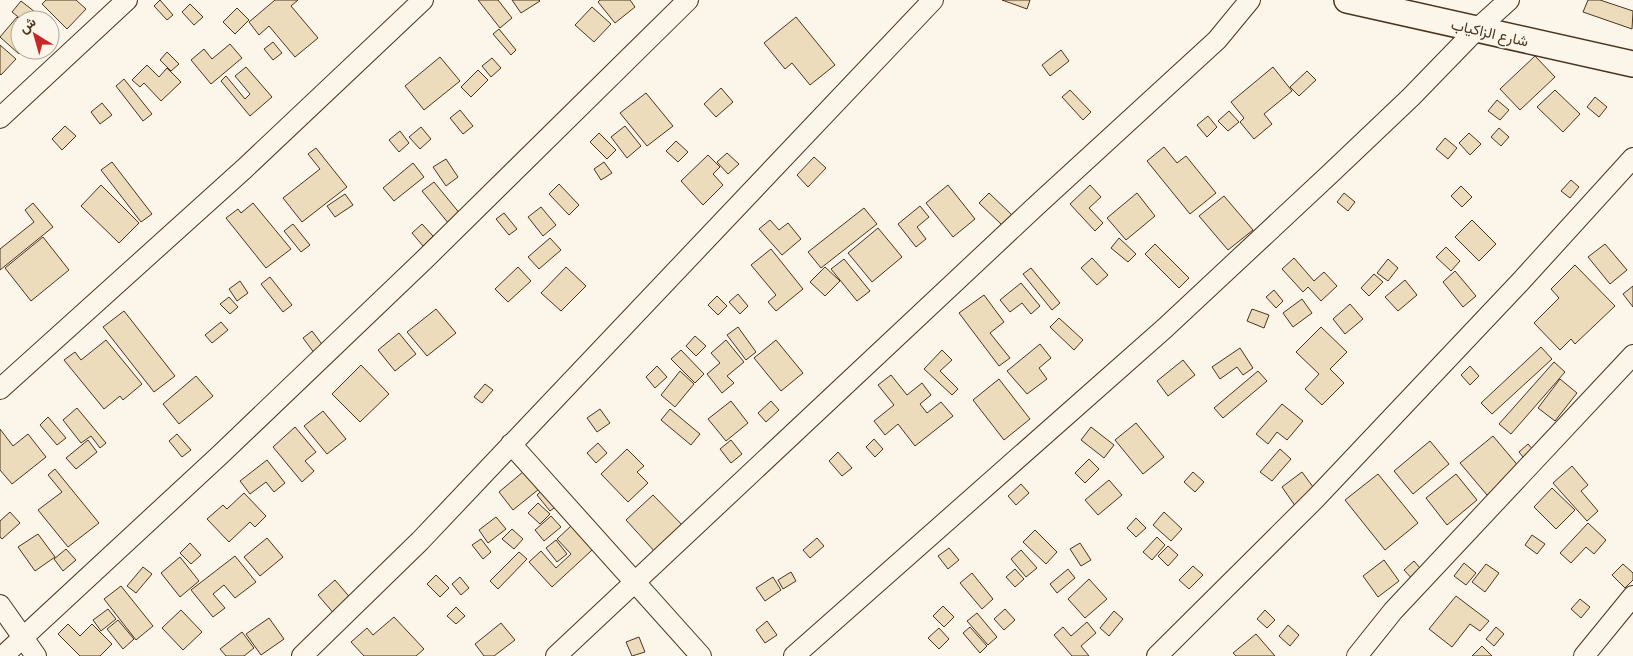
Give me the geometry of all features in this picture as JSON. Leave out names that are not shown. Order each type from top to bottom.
[{"type":"street","points":[[0,118],[127,0]]},
{"type":"street","points":[[0,389],[244,169],[423,0]]},
{"type":"street","points":[[3,656],[221,454],[426,258],[688,0]]},
{"type":"street","points":[[302,656],[420,541],[933,0]]},
{"type":"street","points":[[556,656],[1036,206],[1217,40],[1250,0]]},
{"type":"street","name":"شارع الزاكياب","points":[[1346,0],[1633,64]]},
{"type":"street","points":[[794,656],[1165,328],[1398,110],[1477,29],[1509,0]]},
{"type":"street","points":[[1157,656],[1348,465],[1522,280],[1633,158]]},
{"type":"street","points":[[1357,656],[1393,611],[1633,355]]},
{"type":"street","points":[[511,444],[701,656]]},
{"type":"street","points":[[1584,656],[1633,596]]},
{"type":"street","points":[[0,605],[36,656]]},
{"type":"building","points":[[46,0],[76,0],[86,9],[67,29],[60,22],[60,10],[48,10],[42,4]]},
{"type":"building","points":[[160,0],[173,15],[167,20],[154,6]]},
{"type":"building","points":[[275,0],[298,0],[291,6],[318,38],[295,57],[269,26],[259,35],[249,22]]},
{"type":"building","points":[[478,0],[498,0],[512,18],[500,28]]},
{"type":"building","points":[[512,0],[539,0],[540,1],[521,13]]},
{"type":"building","points":[[600,0],[630,0],[635,7],[615,23],[598,2]]},
{"type":"building","points":[[1002,0],[1030,0],[1027,9]]},
{"type":"building","points":[[1588,0],[1600,0],[1633,11],[1632,29],[1583,12]]},
{"type":"building","points":[[21,1],[32,10],[14,10]]},
{"type":"building","points":[[190,4],[203,17],[194,25],[182,12]]},
{"type":"building","points":[[592,7],[611,24],[594,42],[575,25]]},
{"type":"building","points":[[237,8],[249,20],[235,34],[223,22]]},
{"type":"building","points":[[796,17],[835,65],[810,85],[792,63],[785,69],[764,43]]},
{"type":"building","points":[[10,25],[10,46],[0,37]]},
{"type":"building","points":[[499,29],[516,50],[511,55],[493,34]]},
{"type":"building","points":[[273,42],[282,53],[273,60],[264,49]]},
{"type":"building","points":[[230,44],[242,58],[211,84],[191,60],[204,49],[212,59]]},
{"type":"building","points":[[0,45],[10,54],[10,60],[15,60],[0,74]]},
{"type":"building","points":[[1061,50],[1069,61],[1050,76],[1042,65]]},
{"type":"building","points":[[167,52],[179,64],[171,71],[160,60]]},
{"type":"building","points":[[1535,56],[1555,77],[1520,110],[1500,89]]},
{"type":"building","points":[[440,57],[460,81],[424,110],[405,86]]},
{"type":"building","points":[[492,58],[501,68],[491,77],[482,66]]},
{"type":"building","points":[[147,65],[159,77],[167,68],[181,82],[161,101],[144,83],[140,87],[132,80]]},
{"type":"building","points":[[246,67],[272,97],[250,116],[221,81],[226,76],[245,99],[250,94],[235,76]]},
{"type":"building","points":[[1273,67],[1292,91],[1264,114],[1272,124],[1254,139],[1240,122],[1244,118],[1231,102]]},
{"type":"building","points":[[478,70],[488,80],[471,97],[461,87]]},
{"type":"building","points":[[1307,71],[1316,80],[1299,96],[1290,87]]},
{"type":"building","points":[[124,79],[152,114],[143,121],[116,86]]},
{"type":"building","points":[[721,88],[733,102],[716,117],[704,104]]},
{"type":"building","points":[[1070,90],[1091,112],[1083,120],[1062,97]]},
{"type":"building","points":[[1555,90],[1580,114],[1563,132],[1537,107]]},
{"type":"building","points":[[646,93],[673,126],[647,146],[620,113]]},
{"type":"building","points":[[1595,97],[1607,107],[1599,117],[1587,107]]},
{"type":"building","points":[[1497,100],[1509,110],[1500,120],[1488,111]]},
{"type":"building","points":[[102,103],[112,115],[100,124],[91,112]]},
{"type":"building","points":[[460,110],[473,126],[463,134],[450,118]]},
{"type":"building","points":[[1229,111],[1239,122],[1228,131],[1218,121]]},
{"type":"building","points":[[1208,116],[1217,127],[1207,137],[1197,125]]},
{"type":"building","points":[[65,126],[76,136],[62,150],[52,139]]},
{"type":"building","points":[[625,126],[641,146],[627,158],[611,137]]},
{"type":"building","points":[[421,127],[431,139],[420,149],[409,137]]},
{"type":"building","points":[[1499,128],[1509,137],[1501,146],[1491,137]]},
{"type":"building","points":[[400,131],[409,143],[399,152],[389,140]]},
{"type":"building","points":[[599,133],[616,150],[607,159],[590,142]]},
{"type":"building","points":[[1469,133],[1481,144],[1470,155],[1459,143]]},
{"type":"building","points":[[1445,138],[1457,148],[1448,159],[1436,149]]},
{"type":"building","points":[[676,141],[688,152],[678,162],[666,151]]},
{"type":"building","points":[[1164,147],[1177,163],[1186,156],[1216,193],[1190,214],[1147,161]]},
{"type":"building","points":[[316,148],[347,187],[302,222],[283,198],[320,169],[308,154]]},
{"type":"building","points":[[727,153],[739,164],[728,174],[717,162]]},
{"type":"building","points":[[708,155],[720,167],[713,174],[723,185],[703,205],[681,181]]},
{"type":"building","points":[[814,157],[826,168],[808,187],[797,175]]},
{"type":"building","points":[[446,159],[458,177],[446,186],[433,167]]},
{"type":"building","points":[[112,162],[152,214],[141,222],[101,170]]},
{"type":"building","points":[[604,162],[612,173],[601,180],[594,169]]},
{"type":"building","points":[[413,163],[424,177],[394,201],[383,188]]},
{"type":"building","points":[[1571,180],[1579,187],[1570,198],[1561,191]]},
{"type":"building","points":[[434,182],[461,215],[449,224],[422,191]]},
{"type":"building","points":[[559,184],[579,205],[569,215],[549,194]]},
{"type":"building","points":[[101,185],[139,223],[119,243],[81,206]]},
{"type":"building","points":[[948,185],[975,219],[953,237],[926,203]]},
{"type":"building","points":[[1090,185],[1101,197],[1089,208],[1103,223],[1095,231],[1070,204]]},
{"type":"building","points":[[1461,186],[1472,197],[1462,207],[1451,196]]},
{"type":"building","points":[[989,193],[1012,215],[1002,225],[979,203]]},
{"type":"building","points":[[1137,193],[1155,216],[1126,240],[1107,218]]},
{"type":"building","points":[[1344,193],[1355,202],[1348,211],[1337,202]]},
{"type":"building","points":[[345,194],[353,205],[335,217],[327,206]]},
{"type":"building","points":[[1224,196],[1253,230],[1228,250],[1199,216]]},
{"type":"building","points":[[33,203],[53,227],[0,270],[0,249],[34,222],[25,210]]},
{"type":"building","points":[[253,203],[291,249],[266,268],[226,218],[238,209],[241,213]]},
{"type":"building","points":[[920,206],[929,217],[917,227],[926,239],[916,247],[898,224]]},
{"type":"building","points":[[541,207],[556,225],[543,236],[528,217]]},
{"type":"building","points":[[864,208],[877,224],[821,268],[808,252]]},
{"type":"building","points":[[504,213],[517,229],[509,235],[496,219]]},
{"type":"building","points":[[770,220],[779,230],[788,223],[801,239],[782,255],[759,229]]},
{"type":"building","points":[[1472,220],[1496,244],[1479,261],[1455,237]]},
{"type":"building","points":[[293,224],[310,245],[301,252],[284,231]]},
{"type":"building","points":[[422,224],[433,236],[423,246],[412,233]]},
{"type":"building","points":[[878,228],[902,257],[872,282],[848,253]]},
{"type":"building","points":[[43,237],[69,270],[31,301],[5,268]]},
{"type":"building","points":[[550,238],[561,250],[539,269],[528,257]]},
{"type":"building","points":[[1119,238],[1136,254],[1128,262],[1111,248]]},
{"type":"building","points":[[1155,244],[1189,278],[1179,288],[1145,254]]},
{"type":"building","points":[[1605,244],[1627,270],[1610,284],[1588,257]]},
{"type":"building","points":[[1446,247],[1460,261],[1451,271],[1436,257]]},
{"type":"building","points":[[771,249],[803,289],[776,311],[768,302],[776,295],[751,265]]},
{"type":"building","points":[[1092,258],[1108,275],[1097,285],[1081,268]]},
{"type":"building","points":[[1294,258],[1314,281],[1324,272],[1337,286],[1321,301],[1308,287],[1303,292],[1282,269]]},
{"type":"building","points":[[844,259],[870,291],[857,301],[831,269]]},
{"type":"building","points":[[1388,259],[1398,268],[1388,281],[1377,273]]},
{"type":"building","points":[[1575,265],[1615,306],[1575,344],[1571,339],[1560,350],[1534,323],[1559,298],[1551,289]]},
{"type":"building","points":[[518,267],[531,281],[508,302],[495,289]]},
{"type":"building","points":[[566,267],[586,286],[561,311],[541,293]]},
{"type":"building","points":[[825,267],[840,281],[825,296],[810,282]]},
{"type":"building","points":[[1031,268],[1060,303],[1052,310],[1023,274]]},
{"type":"building","points":[[1455,271],[1476,296],[1463,307],[1443,282]]},
{"type":"building","points":[[1374,274],[1383,282],[1369,296],[1361,288]]},
{"type":"building","points":[[270,277],[292,305],[283,312],[261,284]]},
{"type":"building","points":[[1405,280],[1417,295],[1398,311],[1385,297]]},
{"type":"building","points":[[240,281],[248,293],[237,301],[229,289]]},
{"type":"building","points":[[1021,283],[1040,306],[1031,314],[1022,303],[1010,312],[1000,300]]},
{"type":"building","points":[[1633,286],[1633,307],[1623,294]]},
{"type":"building","points":[[1274,290],[1283,301],[1276,308],[1266,297]]},
{"type":"building","points":[[738,294],[748,306],[740,314],[729,302]]},
{"type":"building","points":[[984,295],[1004,322],[990,333],[1010,358],[999,366],[959,313]]},
{"type":"building","points":[[717,296],[727,306],[718,315],[708,305]]},
{"type":"building","points":[[229,297],[238,307],[230,314],[220,304]]},
{"type":"building","points":[[1302,299],[1312,313],[1293,327],[1283,313]]},
{"type":"building","points":[[1350,304],[1363,319],[1345,334],[1333,319]]},
{"type":"building","points":[[436,309],[456,333],[427,356],[407,332]]},
{"type":"building","points":[[1252,309],[1269,315],[1264,328],[1247,321]]},
{"type":"building","points":[[124,311],[175,376],[154,392],[103,327]]},
{"type":"building","points":[[1059,318],[1083,340],[1074,350],[1050,327]]},
{"type":"building","points":[[221,322],[228,330],[212,343],[205,335]]},
{"type":"building","points":[[738,327],[756,352],[746,360],[727,335]]},
{"type":"building","points":[[1321,327],[1347,352],[1330,369],[1344,383],[1322,405],[1305,389],[1319,374],[1296,352]]},
{"type":"building","points":[[312,331],[324,347],[315,354],[303,338]]},
{"type":"building","points":[[399,333],[416,354],[395,371],[378,350]]},
{"type":"building","points":[[695,336],[706,346],[696,356],[686,346]]},
{"type":"building","points":[[106,340],[142,384],[123,400],[120,396],[104,409],[64,360],[75,352],[81,360]]},
{"type":"building","points":[[726,340],[744,362],[727,376],[734,383],[722,393],[707,374],[720,363],[711,353]]},
{"type":"building","points":[[776,340],[803,373],[781,391],[754,358]]},
{"type":"building","points":[[1040,344],[1051,358],[1039,368],[1047,379],[1027,394],[1007,371]]},
{"type":"building","points":[[1541,347],[1552,359],[1492,414],[1481,403]]},
{"type":"building","points":[[1240,348],[1253,368],[1243,375],[1237,367],[1220,379],[1212,367]]},
{"type":"building","points":[[681,350],[704,374],[695,383],[671,359]]},
{"type":"building","points":[[942,350],[952,360],[940,371],[958,389],[952,395],[924,369]]},
{"type":"building","points":[[1183,360],[1195,375],[1168,396],[1157,381]]},
{"type":"building","points":[[1554,362],[1565,372],[1511,434],[1499,424]]},
{"type":"building","points":[[361,365],[389,394],[360,422],[332,394]]},
{"type":"building","points":[[657,366],[667,377],[655,388],[646,377]]},
{"type":"building","points":[[1470,366],[1479,376],[1470,385],[1461,375]]},
{"type":"building","points":[[680,371],[694,384],[675,407],[661,395]]},
{"type":"building","points":[[1258,371],[1267,381],[1223,418],[1214,408]]},
{"type":"building","points":[[891,375],[907,395],[922,383],[931,395],[920,404],[927,413],[941,402],[953,416],[915,446],[898,424],[885,435],[874,421],[894,405],[878,385]]},
{"type":"building","points":[[196,376],[213,396],[179,424],[163,404]]},
{"type":"building","points":[[999,379],[1030,419],[1004,440],[973,400]]},
{"type":"building","points":[[1560,379],[1577,393],[1555,421],[1538,408]]},
{"type":"building","points":[[485,384],[493,390],[482,403],[474,397]]},
{"type":"building","points":[[731,401],[748,423],[726,441],[708,419]]},
{"type":"building","points":[[771,401],[779,410],[766,422],[758,413]]},
{"type":"building","points":[[1282,404],[1303,421],[1287,440],[1277,432],[1268,444],[1256,434]]},
{"type":"building","points":[[77,408],[106,443],[100,448],[91,436],[81,443],[63,420]]},
{"type":"building","points":[[600,409],[610,423],[597,432],[587,418]]},
{"type":"building","points":[[670,409],[700,434],[691,445],[661,420]]},
{"type":"building","points":[[323,411],[346,439],[327,454],[304,426]]},
{"type":"building","points":[[48,417],[66,438],[57,445],[40,425]]},
{"type":"building","points":[[1136,423],[1164,457],[1143,474],[1115,440]]},
{"type":"building","points":[[295,427],[316,452],[305,461],[314,471],[302,482],[273,447]]},
{"type":"building","points":[[1091,427],[1114,445],[1104,458],[1081,440]]},
{"type":"building","points":[[0,429],[13,446],[28,434],[46,457],[12,484],[0,470]]},
{"type":"building","points":[[177,434],[191,450],[182,457],[169,441]]},
{"type":"building","points":[[1493,436],[1520,468],[1487,495],[1460,463]]},
{"type":"building","points":[[874,439],[883,449],[875,457],[866,447]]},
{"type":"building","points":[[88,440],[97,452],[76,469],[66,458]]},
{"type":"building","points":[[731,440],[742,454],[731,463],[720,449]]},
{"type":"building","points":[[1430,441],[1449,464],[1413,494],[1394,471]]},
{"type":"building","points":[[598,443],[607,453],[596,463],[587,453]]},
{"type":"building","points":[[1528,444],[1537,454],[1527,462],[1519,452]]},
{"type":"building","points":[[627,449],[644,466],[637,472],[648,483],[628,502],[601,474]]},
{"type":"building","points":[[1280,449],[1291,459],[1272,481],[1260,472]]},
{"type":"building","points":[[838,452],[852,468],[842,476],[829,461]]},
{"type":"building","points":[[1089,459],[1099,469],[1085,483],[1075,473]]},
{"type":"building","points":[[267,460],[285,483],[274,492],[266,482],[250,494],[240,481]]},
{"type":"building","points":[[1572,466],[1588,485],[1581,491],[1598,511],[1587,521],[1553,483]]},
{"type":"building","points":[[529,467],[544,485],[513,510],[499,492]]},
{"type":"building","points":[[55,469],[99,523],[68,547],[38,510],[62,492],[48,475]]},
{"type":"building","points":[[1193,472],[1204,482],[1195,492],[1184,482]]},
{"type":"building","points":[[1302,472],[1319,495],[1298,510],[1282,487]]},
{"type":"building","points":[[1378,474],[1418,523],[1385,550],[1345,500]]},
{"type":"building","points":[[1456,474],[1477,500],[1447,525],[1426,498]]},
{"type":"building","points":[[1109,480],[1122,495],[1098,515],[1085,500]]},
{"type":"building","points":[[1021,484],[1029,493],[1016,505],[1008,496]]},
{"type":"building","points":[[548,485],[562,502],[550,511],[537,495]]},
{"type":"building","points":[[1552,488],[1575,510],[1556,529],[1534,507]]},
{"type":"building","points":[[244,493],[266,516],[255,527],[250,522],[229,542],[207,519],[223,505],[227,509]]},
{"type":"building","points":[[653,495],[684,527],[656,553],[626,520]]},
{"type":"building","points":[[538,503],[550,514],[540,524],[528,513]]},
{"type":"building","points":[[571,504],[604,539],[552,587],[529,562],[541,551],[556,568],[571,554],[557,539],[571,526],[560,514]]},
{"type":"building","points":[[10,512],[20,523],[2,539],[0,537],[0,521]]},
{"type":"building","points":[[1164,512],[1182,529],[1171,541],[1153,525]]},
{"type":"building","points":[[551,516],[561,527],[544,541],[535,530]]},
{"type":"building","points":[[496,517],[506,529],[488,543],[479,530]]},
{"type":"building","points":[[1136,518],[1146,528],[1136,537],[1127,528]]},
{"type":"building","points":[[1588,523],[1606,540],[1594,554],[1586,547],[1571,563],[1560,553]]},
{"type":"building","points":[[512,529],[523,539],[514,549],[502,539]]},
{"type":"building","points":[[1035,530],[1057,552],[1046,564],[1023,542]]},
{"type":"building","points":[[38,534],[55,557],[35,571],[18,547]]},
{"type":"building","points":[[1532,535],[1545,544],[1537,554],[1525,545]]},
{"type":"building","points":[[1157,537],[1165,545],[1152,560],[1143,552]]},
{"type":"building","points":[[267,538],[283,557],[260,576],[244,557]]},
{"type":"building","points":[[817,538],[824,546],[810,558],[803,550]]},
{"type":"building","points":[[481,539],[491,552],[483,559],[472,545]]},
{"type":"building","points":[[556,540],[567,554],[557,562],[546,548]]},
{"type":"building","points":[[190,543],[201,555],[191,564],[180,553]]},
{"type":"building","points":[[1080,543],[1091,560],[1081,566],[1070,549]]},
{"type":"building","points":[[1168,546],[1178,555],[1168,566],[1158,556]]},
{"type":"building","points":[[949,548],[959,560],[948,569],[938,556]]},
{"type":"building","points":[[66,549],[76,560],[63,571],[54,559]]},
{"type":"building","points":[[1021,550],[1037,568],[1026,577],[1011,559]]},
{"type":"building","points":[[519,552],[527,559],[498,589],[490,581]]},
{"type":"building","points":[[235,556],[256,582],[235,598],[224,585],[213,594],[225,608],[213,617],[191,590]]},
{"type":"building","points":[[180,557],[199,581],[180,597],[161,573]]},
{"type":"building","points":[[1384,560],[1399,581],[1378,597],[1363,576]]},
{"type":"building","points":[[1414,561],[1426,575],[1416,583],[1404,570]]},
{"type":"building","points":[[1464,563],[1476,573],[1466,585],[1454,576]]},
{"type":"building","points":[[1486,564],[1499,573],[1485,592],[1472,582]]},
{"type":"building","points":[[1623,564],[1633,573],[1633,580],[1625,588],[1612,575]]},
{"type":"building","points":[[1193,566],[1203,575],[1189,589],[1179,580]]},
{"type":"building","points":[[143,567],[152,574],[136,593],[127,586]]},
{"type":"building","points":[[1015,569],[1024,579],[1015,587],[1006,577]]},
{"type":"building","points":[[1068,569],[1075,578],[1057,593],[1050,584]]},
{"type":"building","points":[[791,572],[796,581],[783,589],[778,580]]},
{"type":"building","points":[[972,573],[993,599],[982,609],[960,583]]},
{"type":"building","points":[[436,575],[449,588],[440,597],[427,584]]},
{"type":"building","points":[[460,577],[469,588],[461,595],[452,584]]},
{"type":"building","points":[[773,577],[781,590],[765,601],[756,588]]},
{"type":"building","points":[[1089,579],[1107,599],[1085,618],[1068,599]]},
{"type":"building","points":[[335,580],[353,601],[336,616],[318,595]]},
{"type":"building","points":[[121,586],[153,626],[136,640],[104,599]]},
{"type":"building","points":[[1456,596],[1489,621],[1480,631],[1470,624],[1452,647],[1429,629]]},
{"type":"building","points":[[1580,599],[1590,607],[1581,618],[1571,609]]},
{"type":"building","points":[[943,606],[954,617],[944,627],[933,616]]},
{"type":"building","points":[[456,607],[465,616],[456,624],[447,616]]},
{"type":"building","points":[[108,609],[116,619],[101,631],[93,620]]},
{"type":"building","points":[[1005,609],[1015,620],[1004,630],[994,619]]},
{"type":"building","points":[[181,610],[202,632],[183,650],[162,628]]},
{"type":"building","points":[[1265,610],[1275,620],[1267,628],[1257,619]]},
{"type":"building","points":[[1114,611],[1123,619],[1109,636],[1100,628]]},
{"type":"building","points":[[977,613],[997,637],[988,645],[967,621]]},
{"type":"building","points":[[394,617],[424,649],[416,656],[364,656],[351,642],[367,628],[373,635]]},
{"type":"building","points":[[269,618],[284,639],[261,655],[246,634]]},
{"type":"building","points":[[118,620],[134,639],[123,649],[107,629]]},
{"type":"building","points":[[767,621],[777,635],[765,643],[756,630]]},
{"type":"building","points":[[1087,622],[1096,633],[1081,646],[1089,656],[1072,656],[1054,635],[1063,627],[1071,636]]},
{"type":"building","points":[[501,623],[515,640],[494,656],[484,656],[475,644]]},
{"type":"building","points":[[68,624],[80,636],[92,624],[112,644],[100,656],[80,656],[58,634]]},
{"type":"building","points":[[1288,625],[1299,635],[1290,646],[1279,636]]},
{"type":"building","points":[[970,627],[987,646],[980,653],[963,633]]},
{"type":"building","points":[[1496,627],[1504,634],[1494,646],[1486,639]]},
{"type":"building","points":[[939,628],[949,639],[939,649],[928,638]]},
{"type":"building","points":[[242,632],[254,648],[244,656],[226,656],[220,649]]},
{"type":"building","points":[[1256,634],[1275,656],[1236,656],[1233,653]]},
{"type":"building","points":[[639,637],[645,652],[632,656],[626,642]]},
{"type":"building","points":[[1482,646],[1492,656],[1472,656]]}]
